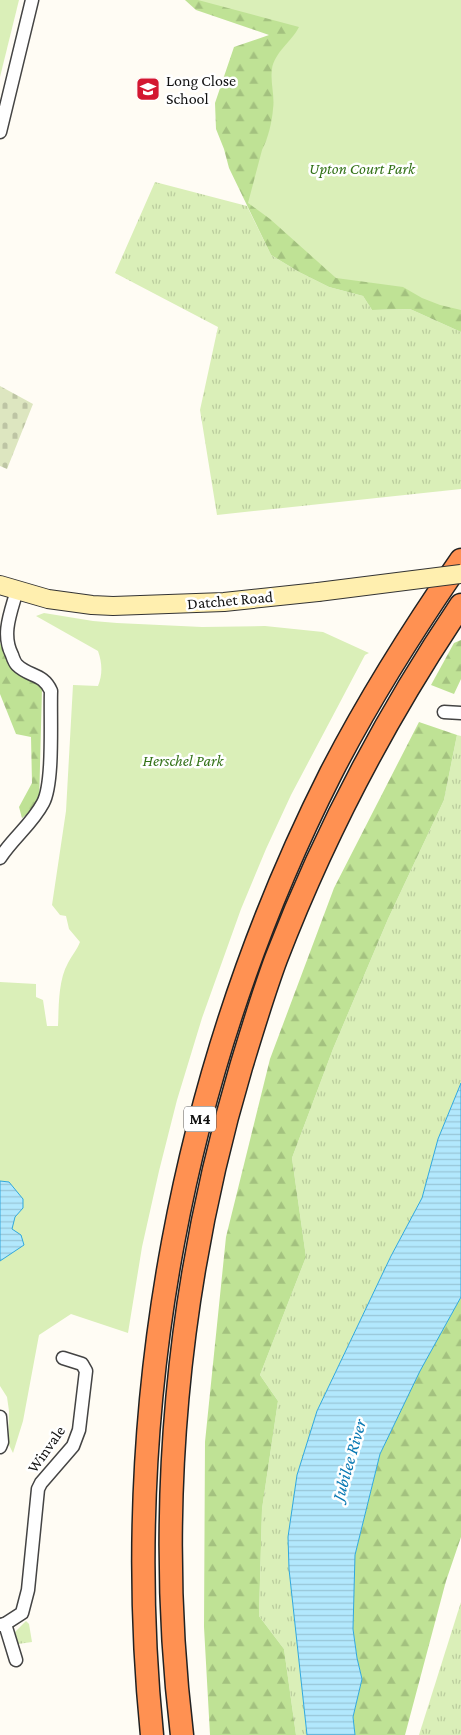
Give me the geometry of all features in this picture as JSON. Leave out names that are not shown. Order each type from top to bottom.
[{"type":"highway","name":"M4","points":[[152,1735],[144,1646],[143,1548],[152,1393],[165,1284],[196,1132],[227,1025],[244,978],[273,902],[311,816],[332,772],[406,642],[461,560]]},
{"type":"highway","name":"M4","points":[[182,1735],[177,1687],[170,1530],[176,1412],[189,1302],[212,1174],[255,1022],[276,960],[315,867],[342,809],[390,719],[461,605]]},
{"type":"main road","name":"Datchet Road","points":[[0,585],[48,599],[113,606],[224,602],[461,574]]},
{"type":"street","points":[[0,132],[32,0]]},
{"type":"street","points":[[0,858],[9,844],[24,831],[37,814],[45,801],[49,782],[51,691],[42,679],[17,665],[7,646],[7,625],[17,590]]},
{"type":"street","points":[[444,712],[461,713]]},
{"type":"street","name":"Winvale","points":[[16,1660],[3,1625],[22,1613],[28,1590],[38,1489],[73,1446],[79,1430],[86,1371],[82,1364],[63,1358]]},
{"type":"street","points":[[0,1418],[2,1442],[0,1447]]},
{"type":"green space","points":[[0,0],[19,0],[0,77]]},
{"type":"green space","points":[[185,0],[302,0],[461,272],[461,332],[410,309],[372,310],[363,296],[329,287],[271,255],[229,168],[216,129],[215,103],[234,47],[269,35],[196,10]]},
{"type":"green space","name":"Upton Court Park","points":[[198,0],[461,0],[461,310],[422,298],[403,287],[336,278],[270,219],[248,203],[272,119],[273,63],[299,27]]},
{"type":"green space","points":[[155,182],[247,206],[271,255],[329,287],[363,296],[372,310],[410,309],[461,332],[461,489],[217,515],[200,410],[218,327],[115,273]]},
{"type":"green space","points":[[0,386],[33,404],[7,469],[0,466]]},
{"type":"green space","name":"Herschel Park","points":[[44,613],[117,623],[202,627],[265,626],[323,632],[369,653],[365,655],[291,795],[266,849],[241,909],[202,1018],[177,1100],[159,1171],[142,1247],[128,1333],[71,1314],[39,1335],[23,1421],[13,1453],[8,1443],[9,1411],[7,1397],[0,1386],[0,982],[36,984],[36,997],[43,1000],[47,1026],[58,1026],[62,978],[80,942],[69,929],[66,916],[60,915],[52,905],[66,811],[73,685],[98,686],[101,673],[98,651],[36,616]]},
{"type":"green space","points":[[461,640],[461,679],[454,694],[431,685],[454,643]]},
{"type":"green space","points":[[0,643],[12,666],[42,688],[39,805],[22,818],[19,807],[32,783],[31,737],[16,734],[0,694]]},
{"type":"green space","points":[[419,722],[457,735],[444,800],[388,919],[333,1049],[292,1158],[306,1257],[260,1375],[278,1401],[262,1509],[259,1616],[284,1649],[296,1735],[210,1735],[204,1627],[205,1442],[226,1237],[270,1059],[334,888]]},
{"type":"green space","points":[[457,735],[461,736],[461,1083],[438,1139],[422,1198],[391,1256],[317,1411],[297,1475],[288,1537],[289,1569],[307,1735],[296,1735],[284,1649],[259,1616],[262,1509],[278,1401],[260,1375],[306,1257],[292,1158],[333,1049],[388,919],[444,800]]},
{"type":"green space","points":[[461,1297],[461,1537],[446,1581],[405,1735],[355,1735],[353,1717],[362,1679],[353,1629],[355,1555],[380,1454],[420,1370]]},
{"type":"green space","points":[[461,1602],[461,1735],[419,1735]]},
{"type":"green space","points":[[26,1621],[29,1624],[32,1642],[18,1644],[15,1632]]},
{"type":"water","name":"Jubilee River","points":[[461,1083],[461,1297],[420,1371],[380,1454],[355,1555],[353,1629],[362,1679],[353,1717],[355,1735],[307,1735],[289,1569],[288,1537],[297,1475],[317,1411],[391,1256],[422,1198],[438,1139]]},
{"type":"water","points":[[0,1181],[9,1182],[23,1199],[23,1208],[15,1217],[12,1229],[21,1235],[24,1245],[0,1261]]},
{"type":"place","name":"Long Close School","points":[[148,89]]}]
